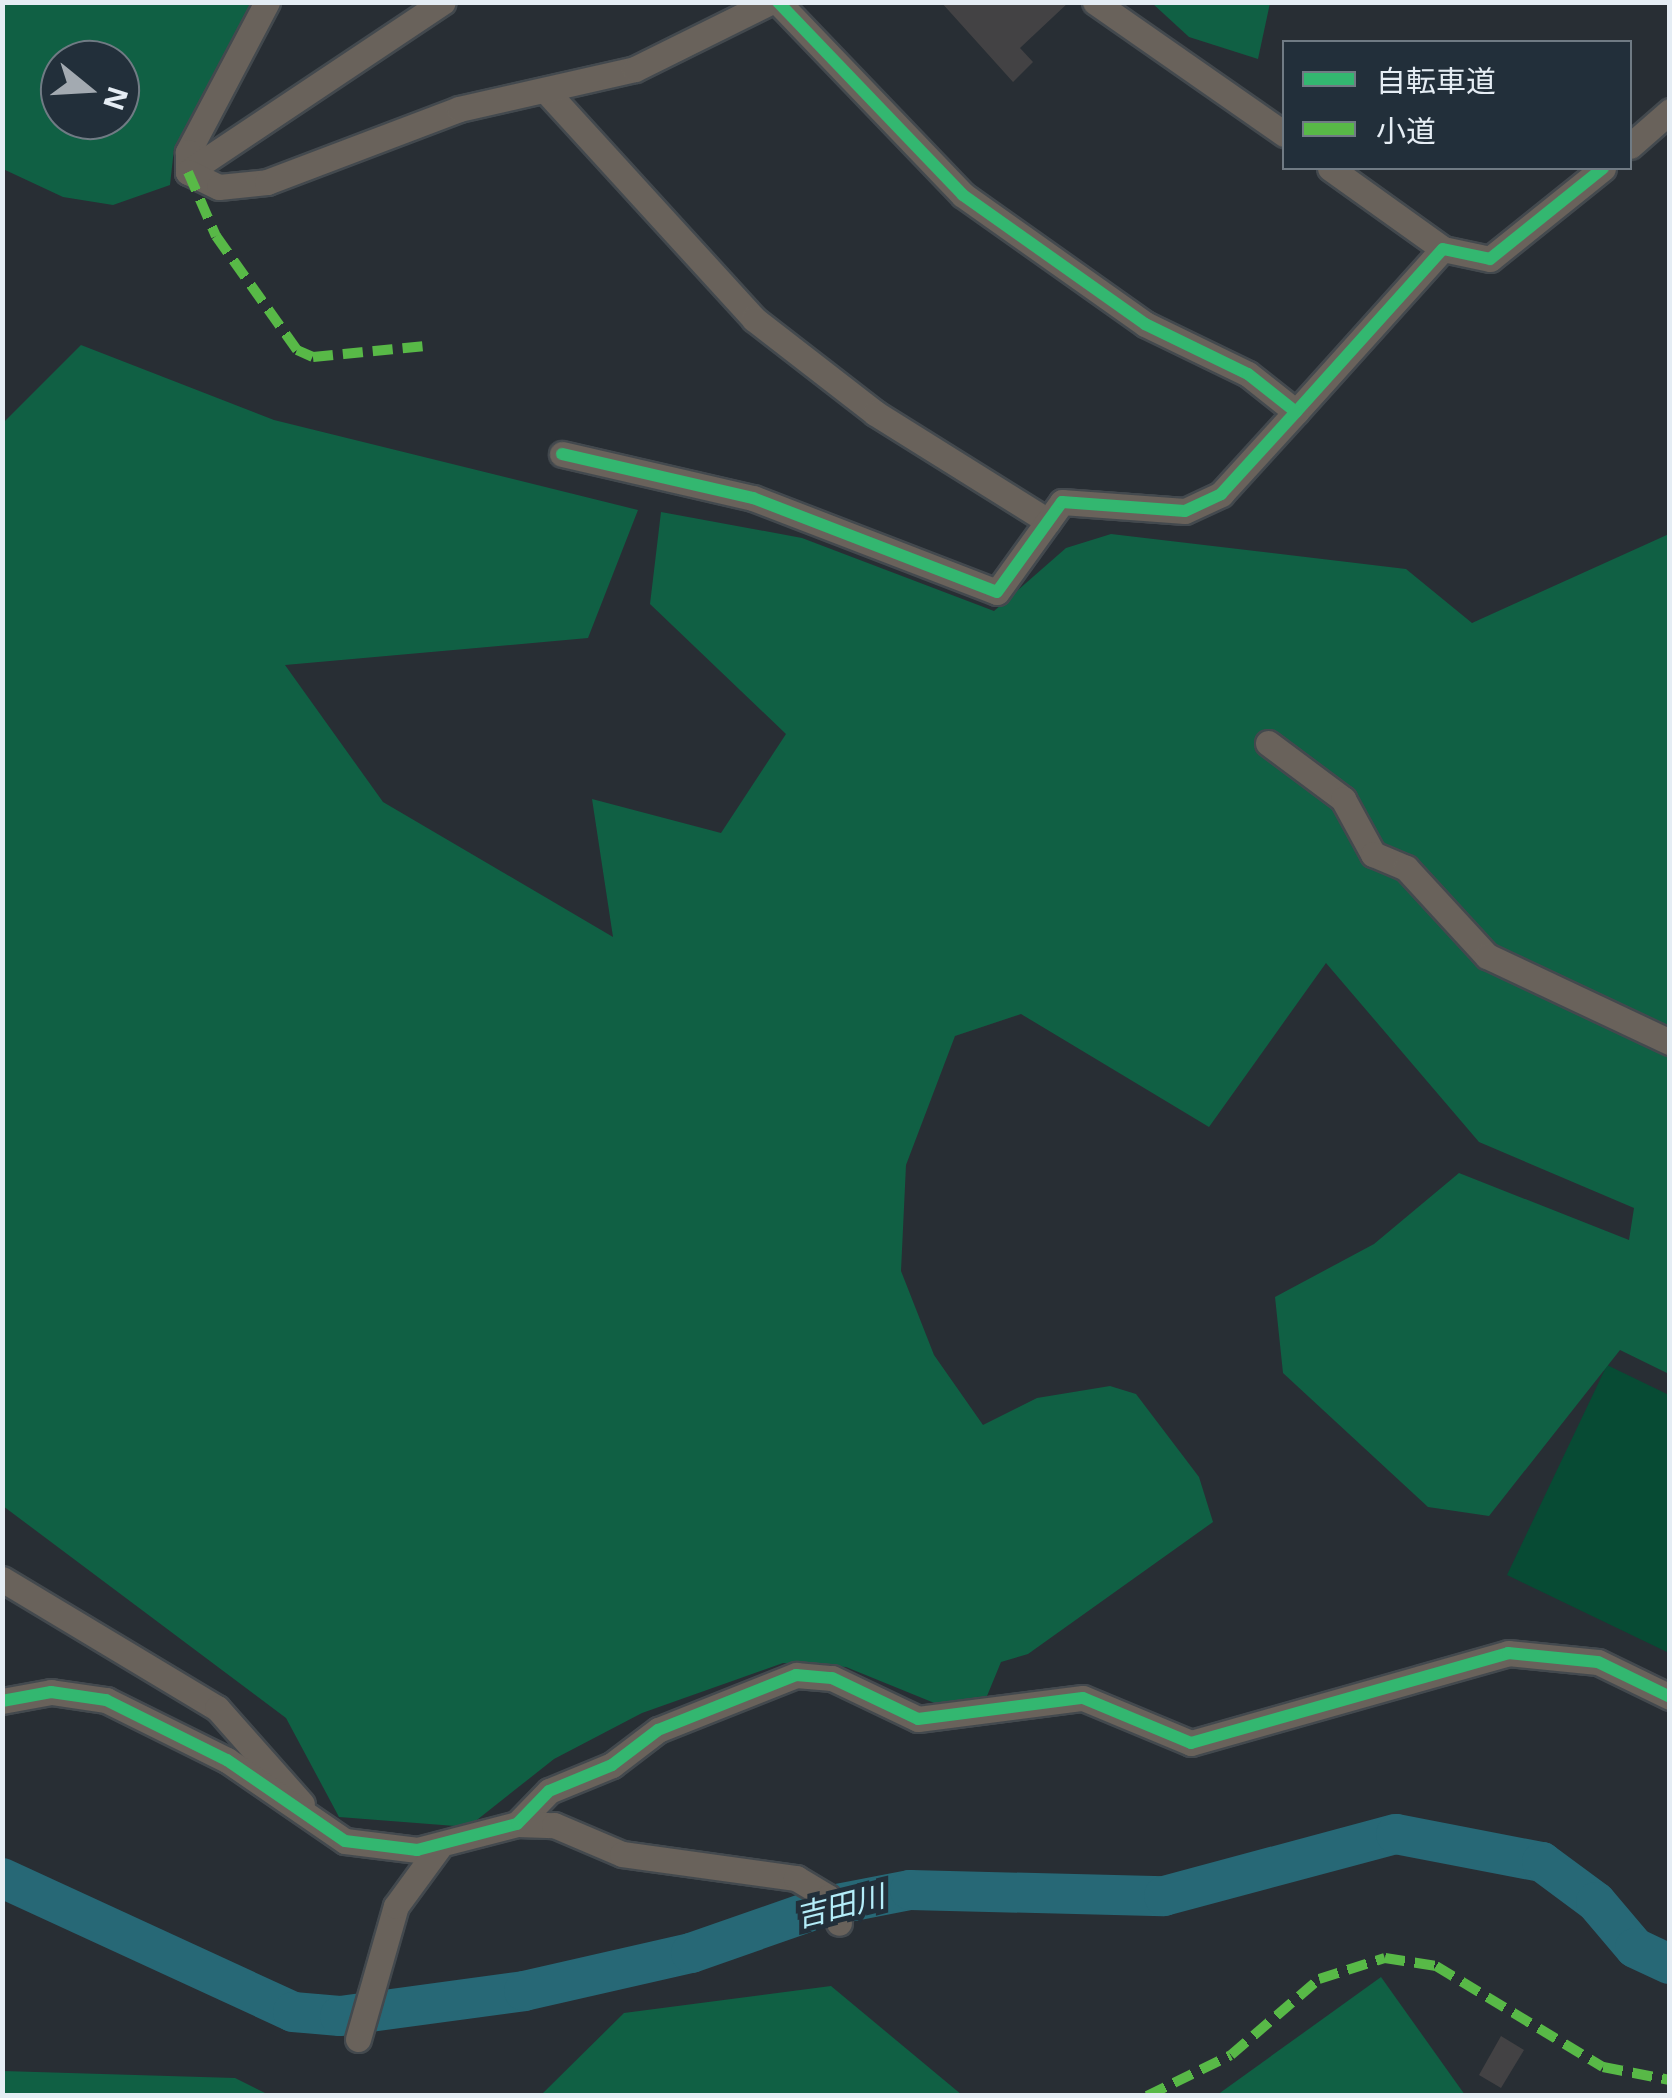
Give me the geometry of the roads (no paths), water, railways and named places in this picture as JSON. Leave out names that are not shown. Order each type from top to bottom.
[{"type":"street","points":[[188,172],[188,152],[267,2]]},
{"type":"street","points":[[188,172],[442,2]]},
{"type":"street","points":[[188,172],[219,187],[268,182],[459,110],[635,69],[770,2]]},
{"type":"street","points":[[778,2],[963,194],[1145,324],[1248,374],[1296,412]]},
{"type":"street","points":[[1095,2],[1282,133]]},
{"type":"street","points":[[546,90],[754,319],[875,413],[1048,520]]},
{"type":"street","points":[[1632,144],[1670,112]]},
{"type":"street","points":[[1333,170],[1443,250],[1490,259],[1601,170]]},
{"type":"street","points":[[562,454],[754,498],[996,592],[1048,520],[1074,498],[1186,511],[1221,494],[1443,250]]},
{"type":"street","points":[[1268,744],[1344,799],[1372,854],[1406,868],[1487,956],[1670,1042]]},
{"type":"street","points":[[2,1579],[217,1708],[309,1815]]},
{"type":"street","points":[[517,1824],[559,1784],[612,1765],[658,1730],[796,1675],[832,1678],[918,1718],[1083,1698],[1191,1743],[1508,1653],[1598,1662],[1670,1697]]},
{"type":"street","points":[[2,1701],[51,1692],[106,1700],[364,1848],[439,1847],[517,1824],[554,1826],[622,1854],[796,1878],[828,1896],[840,1923]]},
{"type":"street","points":[[358,2039],[396,1906],[439,1847]]},
{"type":"waterway","name":"吉田川","points":[[2,1878],[293,2012],[340,2016],[524,1991],[691,1953],[822,1907],[910,1890],[1164,1896],[1396,1834],[1542,1862],[1596,1902],[1635,1948],[1670,1964]]}]
